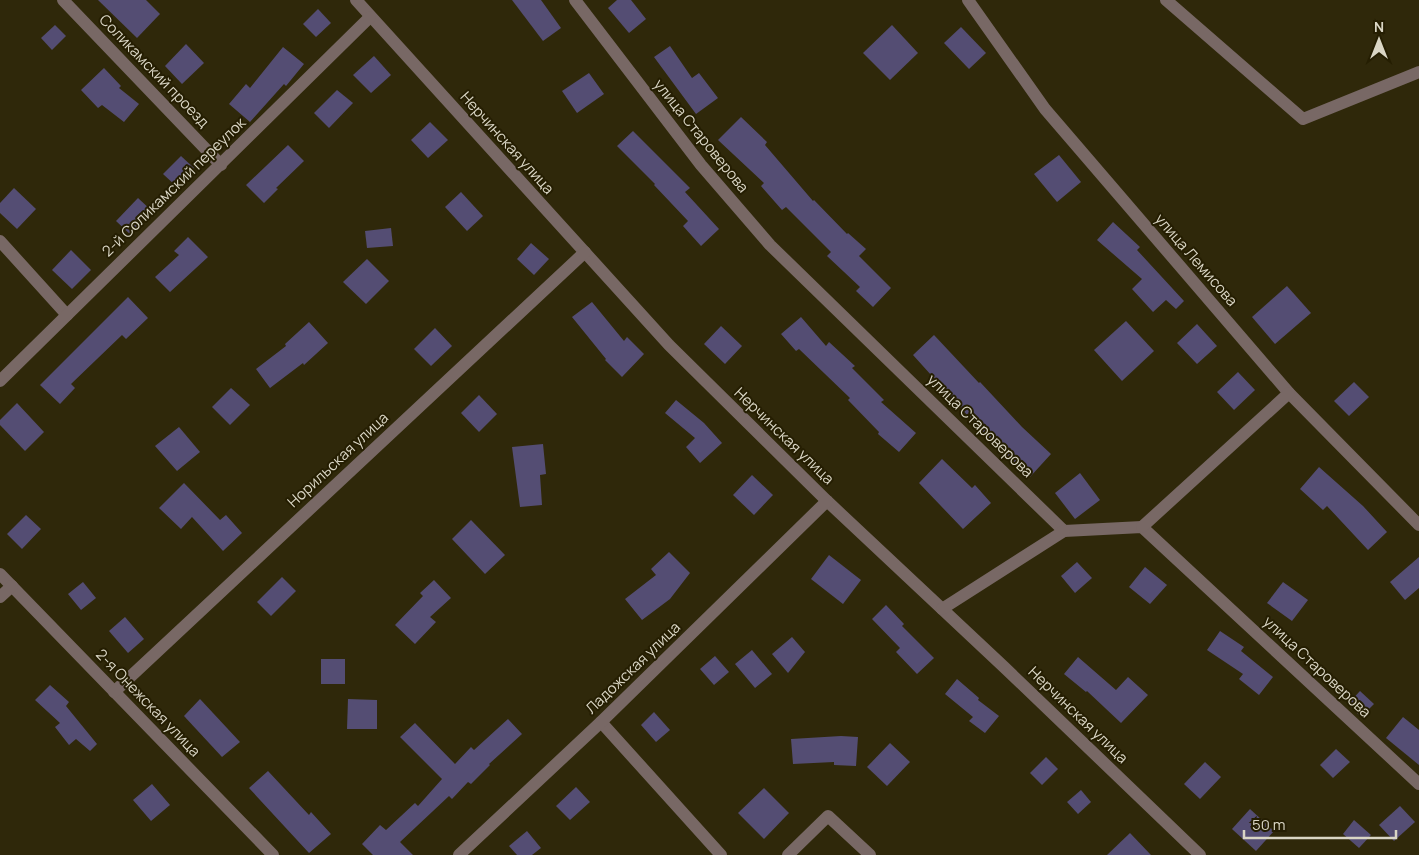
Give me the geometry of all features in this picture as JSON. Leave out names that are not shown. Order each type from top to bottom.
[{"type":"street","name":"Соликамский проезд","points":[[63,0],[221,165]]},
{"type":"street","name":"Нерчинская улица","points":[[356,0],[669,345],[827,501],[942,608],[1200,855]]},
{"type":"street","name":"улица Староверова","points":[[575,0],[701,165],[770,245],[1064,531]]},
{"type":"street","name":"улица Лемисова","points":[[968,0],[1045,109],[1289,392],[1419,526]]},
{"type":"street","points":[[1166,0],[1303,119],[1419,72]]},
{"type":"street","name":"2-й Соликамский переулок","points":[[0,381],[370,17]]},
{"type":"street","points":[[0,241],[67,315]]},
{"type":"street","name":"Норильская улица","points":[[114,692],[584,252]]},
{"type":"street","points":[[942,608],[1064,531],[1142,527],[1289,392]]},
{"type":"street","name":"Ладожская улица","points":[[459,855],[601,722],[827,501]]},
{"type":"street","name":"улица Староверова","points":[[1142,527],[1419,784]]},
{"type":"street","name":"2-я Онежская улица","points":[[0,574],[273,855]]},
{"type":"street","points":[[0,597],[12,586]]},
{"type":"street","points":[[601,722],[721,855]]},
{"type":"street","points":[[788,855],[828,816],[870,855]]},
{"type":"building","points":[[98,0],[146,0],[160,14],[137,38]]},
{"type":"building","points":[[512,0],[541,0],[561,28],[543,41]]},
{"type":"building","points":[[617,0],[631,0],[646,19],[629,33],[608,8]]},
{"type":"building","points":[[318,9],[331,23],[316,37],[303,24]]},
{"type":"building","points":[[55,25],[66,36],[52,50],[41,38]]},
{"type":"building","points":[[892,25],[918,53],[890,80],[863,53]]},
{"type":"building","points":[[961,27],[986,53],[969,69],[944,43]]},
{"type":"building","points":[[186,44],[204,63],[182,84],[165,66]]},
{"type":"building","points":[[670,46],[692,78],[699,73],[718,98],[696,114],[654,57]]},
{"type":"building","points":[[283,47],[304,64],[286,86],[284,84],[250,122],[229,104],[246,84],[250,88]]},
{"type":"building","points":[[374,56],[391,75],[371,93],[353,75]]},
{"type":"building","points":[[104,68],[121,86],[119,88],[139,104],[124,122],[102,105],[98,108],[81,90]]},
{"type":"building","points":[[589,73],[604,94],[577,113],[562,91]]},
{"type":"building","points":[[337,90],[353,103],[329,128],[314,113]]},
{"type":"building","points":[[741,117],[767,142],[765,145],[813,201],[847,234],[866,249],[859,256],[891,288],[873,307],[856,291],[860,287],[827,256],[831,252],[786,207],[782,210],[761,186],[764,183],[718,140]]},
{"type":"building","points":[[430,122],[448,140],[428,158],[411,140]]},
{"type":"building","points":[[633,131],[690,188],[685,192],[719,229],[701,246],[683,226],[688,221],[617,146]]},
{"type":"building","points":[[288,145],[304,161],[276,188],[278,189],[264,203],[246,185]]},
{"type":"building","points":[[1059,155],[1081,182],[1057,202],[1034,174]]},
{"type":"building","points":[[181,156],[194,168],[176,186],[163,174]]},
{"type":"building","points":[[14,188],[36,209],[17,229],[0,213],[0,203]]},
{"type":"building","points":[[461,192],[483,216],[467,231],[445,207]]},
{"type":"building","points":[[138,198],[153,212],[131,235],[116,221]]},
{"type":"building","points":[[1113,222],[1140,247],[1137,250],[1184,301],[1176,309],[1166,300],[1153,312],[1132,289],[1142,279],[1097,240]]},
{"type":"building","points":[[391,228],[393,246],[367,248],[365,231]]},
{"type":"building","points":[[188,237],[208,257],[170,292],[155,277],[179,255],[174,251]]},
{"type":"building","points":[[531,243],[549,259],[534,275],[517,259]]},
{"type":"building","points":[[71,250],[91,270],[72,289],[52,270]]},
{"type":"building","points":[[367,259],[389,281],[366,304],[343,282]]},
{"type":"building","points":[[1287,286],[1311,313],[1275,344],[1252,317]]},
{"type":"building","points":[[128,297],[148,318],[126,339],[122,335],[71,384],[75,388],[60,404],[40,385]]},
{"type":"building","points":[[592,302],[624,341],[627,337],[644,354],[622,377],[605,360],[572,317]]},
{"type":"building","points":[[801,317],[826,346],[829,342],[855,366],[852,368],[884,400],[881,402],[916,433],[899,452],[878,434],[879,432],[848,400],[850,398],[799,349],[796,351],[781,334]]},
{"type":"building","points":[[1126,321],[1154,351],[1122,381],[1094,350]]},
{"type":"building","points":[[309,322],[328,343],[304,365],[303,363],[270,388],[256,369],[286,346],[285,344]]},
{"type":"building","points":[[1197,324],[1217,346],[1197,364],[1177,343]]},
{"type":"building","points":[[721,326],[742,346],[725,364],[704,344]]},
{"type":"building","points":[[435,328],[452,346],[431,366],[414,349]]},
{"type":"building","points":[[934,335],[1022,427],[1051,454],[1030,477],[987,437],[913,355]]},
{"type":"building","points":[[1238,372],[1255,390],[1234,410],[1217,392]]},
{"type":"building","points":[[1354,382],[1369,397],[1349,416],[1334,401]]},
{"type":"building","points":[[231,388],[250,405],[230,425],[212,407]]},
{"type":"building","points":[[479,395],[497,414],[479,432],[461,413]]},
{"type":"building","points":[[676,400],[704,423],[722,443],[700,463],[686,447],[695,438],[665,413]]},
{"type":"building","points":[[17,403],[44,432],[25,451],[0,425],[0,420]]},
{"type":"building","points":[[179,427],[200,452],[177,471],[155,446]]},
{"type":"building","points":[[543,444],[546,474],[540,475],[542,505],[520,507],[512,447]]},
{"type":"building","points":[[942,459],[972,488],[975,485],[991,503],[963,529],[919,483]]},
{"type":"building","points":[[1319,467],[1363,506],[1387,532],[1368,550],[1327,506],[1323,510],[1300,489]]},
{"type":"building","points":[[1080,473],[1100,500],[1075,519],[1055,493]]},
{"type":"building","points":[[752,475],[773,495],[754,515],[733,495]]},
{"type":"building","points":[[184,483],[220,520],[226,515],[242,533],[223,551],[192,517],[181,529],[159,508]]},
{"type":"building","points":[[26,515],[41,529],[22,549],[7,534]]},
{"type":"building","points":[[471,520],[505,555],[485,574],[452,539]]},
{"type":"building","points":[[669,552],[690,573],[670,599],[642,620],[625,599],[656,575],[651,569]]},
{"type":"building","points":[[829,555],[861,580],[843,604],[811,579]]},
{"type":"building","points":[[1419,557],[1419,588],[1405,600],[1390,582]]},
{"type":"building","points":[[1077,562],[1092,578],[1075,593],[1061,576]]},
{"type":"building","points":[[1145,567],[1167,585],[1150,604],[1129,587]]},
{"type":"building","points":[[282,577],[296,591],[271,616],[257,602]]},
{"type":"building","points":[[434,580],[451,598],[430,617],[436,622],[415,644],[395,625],[423,596],[420,593]]},
{"type":"building","points":[[83,582],[96,598],[81,610],[68,594]]},
{"type":"building","points":[[1283,582],[1308,600],[1292,621],[1267,603]]},
{"type":"building","points":[[886,605],[904,624],[902,626],[934,658],[917,674],[896,652],[900,648],[872,619]]},
{"type":"building","points":[[125,617],[144,639],[128,653],[109,631]]},
{"type":"building","points":[[1220,631],[1244,647],[1241,651],[1273,677],[1259,695],[1239,679],[1243,674],[1207,650]]},
{"type":"building","points":[[792,637],[805,652],[788,673],[772,654]]},
{"type":"building","points":[[752,650],[772,674],[755,688],[735,664]]},
{"type":"building","points":[[715,656],[729,672],[714,685],[700,669]]},
{"type":"building","points":[[1078,657],[1116,690],[1128,677],[1148,695],[1121,723],[1087,691],[1064,674]]},
{"type":"building","points":[[321,659],[345,659],[345,684],[321,684]]},
{"type":"building","points":[[957,679],[979,698],[978,700],[999,716],[985,733],[969,721],[973,717],[945,694]]},
{"type":"building","points":[[50,685],[69,702],[66,706],[97,744],[90,751],[76,739],[69,745],[55,727],[60,723],[35,700]]},
{"type":"building","points":[[1360,691],[1374,704],[1361,717],[1348,704]]},
{"type":"building","points":[[200,699],[240,742],[222,757],[184,716]]},
{"type":"building","points":[[348,699],[377,700],[377,729],[347,729]]},
{"type":"building","points":[[654,712],[670,730],[656,742],[641,725]]},
{"type":"building","points":[[1403,717],[1419,730],[1419,765],[1386,738]]},
{"type":"building","points":[[508,719],[522,734],[489,764],[471,784],[468,782],[452,799],[449,796],[400,842],[413,855],[373,855],[362,844],[380,825],[386,830],[415,803],[418,806],[442,779],[400,737],[415,723],[455,764],[471,747],[474,750]]},
{"type":"building","points":[[841,736],[858,737],[856,766],[834,765],[834,762],[793,764],[791,739]]},
{"type":"building","points":[[890,743],[910,762],[887,786],[867,767]]},
{"type":"building","points":[[1336,749],[1350,762],[1333,778],[1320,765]]},
{"type":"building","points":[[1046,757],[1058,769],[1042,785],[1030,773]]},
{"type":"building","points":[[1205,762],[1221,777],[1200,799],[1184,784]]},
{"type":"building","points":[[268,771],[309,815],[311,812],[331,834],[309,853],[249,788]]},
{"type":"building","points":[[152,784],[170,805],[151,821],[133,800]]},
{"type":"building","points":[[576,787],[590,802],[570,820],[556,806]]},
{"type":"building","points":[[764,788],[789,813],[764,839],[738,813]]},
{"type":"building","points":[[1081,790],[1091,802],[1078,814],[1067,802]]},
{"type":"building","points":[[1400,806],[1415,822],[1394,841],[1379,825]]},
{"type":"building","points":[[1250,809],[1274,831],[1256,851],[1232,829]]},
{"type":"building","points":[[1354,820],[1371,835],[1359,848],[1343,834]]},
{"type":"building","points":[[527,831],[541,848],[532,855],[517,855],[509,846]]},
{"type":"building","points":[[1130,833],[1151,855],[1107,855]]}]
